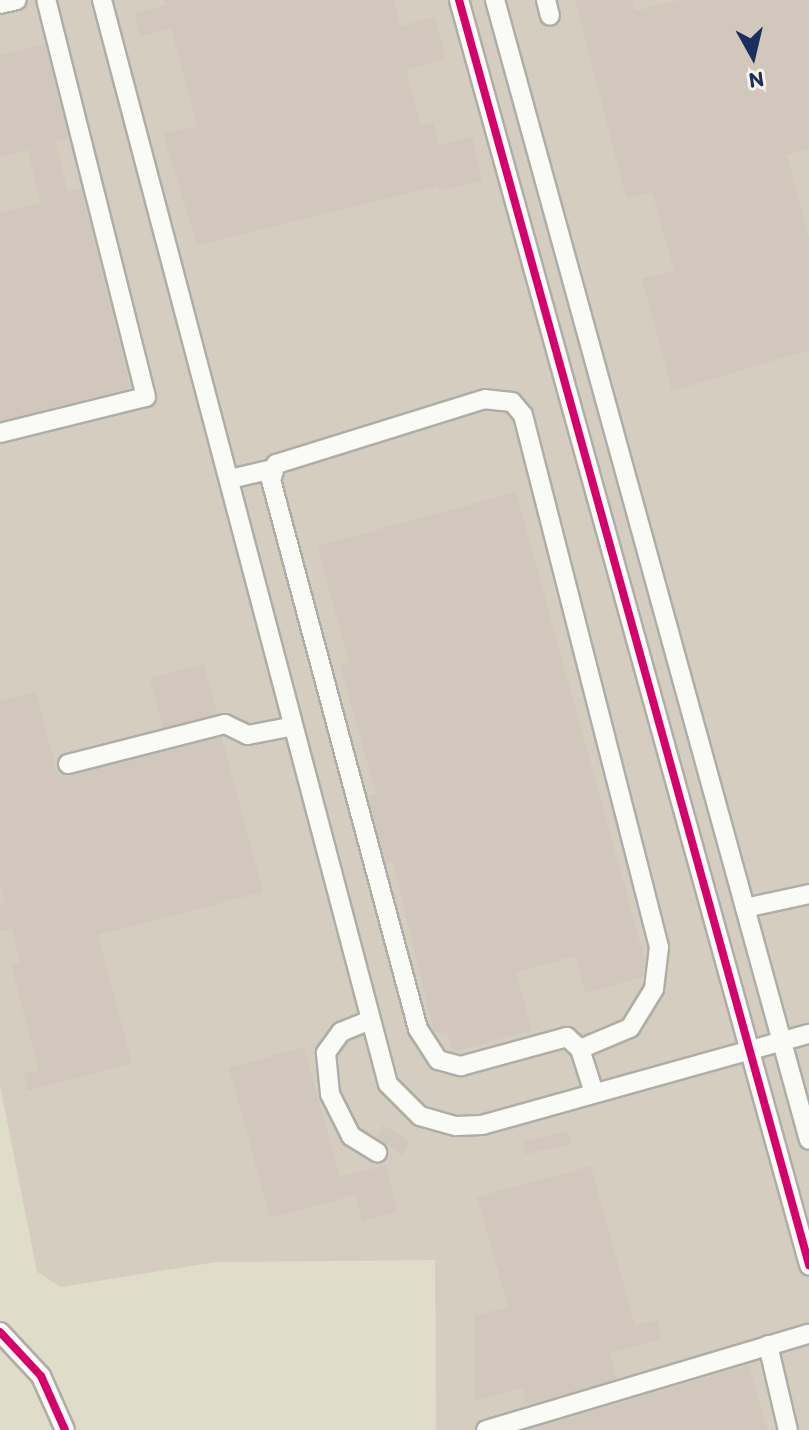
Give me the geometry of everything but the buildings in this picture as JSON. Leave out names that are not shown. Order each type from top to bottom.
[{"type":"street","points":[[0,4],[17,0]]},
{"type":"street","points":[[0,433],[146,397],[46,0]]},
{"type":"street","points":[[102,0],[230,479],[289,727],[368,1021],[388,1084],[412,1111],[436,1122],[482,1125],[809,1034]]},
{"type":"street","points":[[459,0],[809,1265]]},
{"type":"street","points":[[495,0],[809,1140]]},
{"type":"street","points":[[530,263],[565,254]]},
{"type":"street","points":[[230,479],[273,469],[285,460],[485,399],[512,402],[523,415],[659,947],[654,989],[630,1028],[580,1049]]},
{"type":"street","points":[[273,469],[271,480],[418,1029],[438,1060],[450,1065],[567,1037],[580,1049],[594,1093]]},
{"type":"street","points":[[68,764],[225,724],[248,735],[289,727]]},
{"type":"street","points":[[745,908],[809,894]]},
{"type":"street","points":[[368,1021],[341,1032],[326,1053],[330,1094],[351,1136],[377,1152]]},
{"type":"street","points":[[0,1332],[41,1376],[65,1430]]},
{"type":"street","points":[[486,1430],[809,1334]]},
{"type":"street","points":[[768,1345],[788,1430]]},
{"type":"shaded area","points":[[0,0],[809,0],[809,1430],[436,1430],[435,1260],[216,1262],[61,1287],[37,1272],[0,1085]]},
{"type":"cycle path","points":[[459,0],[809,1265]]},
{"type":"cycle path","points":[[0,1332],[41,1376],[65,1430]]}]
